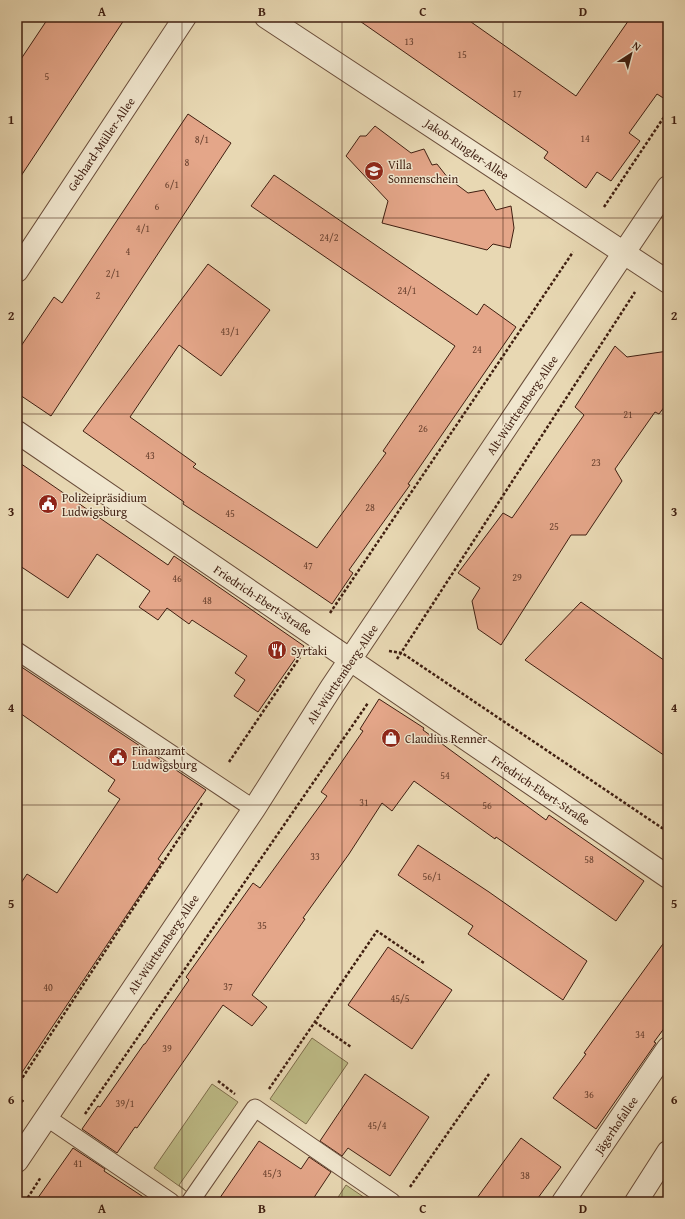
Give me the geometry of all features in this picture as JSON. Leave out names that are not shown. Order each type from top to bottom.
[{"type":"street","name":"Gebhard-Müller-Allee","points":[[17,271],[185,17]]},
{"type":"street","name":"Jakob-Ringler-Allee","points":[[266,17],[668,282]]},
{"type":"street","name":"Alt-Württemberg-Allee","points":[[17,1161],[254,809],[350,660],[668,187]]},
{"type":"street","name":"Friedrich-Ebert-Straße","points":[[17,432],[668,877]]},
{"type":"street","name":"Jägerhofallee","points":[[563,1202],[668,1048]]},
{"type":"street","points":[[636,1202],[668,1152]]},
{"type":"lane","points":[[17,651],[254,809]]},
{"type":"lane","points":[[190,1202],[255,1108],[392,1202]]},
{"type":"lane","points":[[46,1117],[171,1202]]},
{"type":"path","points":[[17,1086],[214,783],[668,111]]},
{"type":"path","points":[[71,1134],[382,682],[668,243]]},
{"type":"path","points":[[255,1108],[377,931],[424,963]]},
{"type":"path","points":[[315,1022],[351,1047]]},
{"type":"path","points":[[408,1189],[489,1074]]},
{"type":"path","points":[[25,1202],[45,1171]]},
{"type":"shaded area","points":[[312,1038],[348,1063],[306,1124],[270,1099]]},
{"type":"shaded area","points":[[212,1084],[238,1102],[179,1185],[186,1191],[154,1168]]},
{"type":"shaded area","points":[[346,1185],[371,1202],[335,1202]]},
{"type":"building","points":[[49,17],[126,17],[17,182],[17,65]]},
{"type":"building","points":[[354,17],[464,17],[576,96],[631,17],[668,17],[668,101],[657,94],[629,133],[640,141],[611,181],[597,172],[586,188],[544,158],[548,152]]},
{"type":"building","points":[[188,114],[231,143],[51,416],[17,393],[17,352],[54,297],[62,303]]},
{"type":"building","points":[[375,126],[411,153],[424,149],[432,165],[437,164],[448,178],[468,193],[484,190],[496,210],[511,206],[514,228],[510,248],[493,244],[487,250],[382,223],[388,201],[346,156],[360,136],[366,136]]},
{"type":"building","points":[[274,175],[477,315],[484,304],[516,327],[408,484],[410,485],[349,570],[353,573],[332,604],[183,504],[184,502],[83,431],[208,264],[270,310],[221,376],[179,345],[130,417],[196,464],[193,467],[317,548],[386,453],[383,451],[455,346],[251,206]]},
{"type":"building","points":[[615,346],[627,357],[668,351],[668,402],[659,414],[655,412],[615,469],[622,481],[586,535],[571,535],[501,645],[478,629],[472,601],[480,588],[458,573],[503,513],[512,518],[584,415],[575,407]]},
{"type":"building","points":[[17,461],[168,565],[174,556],[304,646],[258,712],[234,696],[245,680],[235,673],[247,656],[192,620],[189,624],[167,608],[158,620],[139,607],[150,591],[97,554],[68,598],[17,564]]},
{"type":"building","points":[[581,602],[668,663],[668,758],[525,660]]},
{"type":"building","points":[[17,664],[206,790],[158,859],[162,862],[17,1080],[17,889],[27,874],[57,893],[120,799],[108,791],[115,780],[17,711]]},
{"type":"building","points":[[379,699],[424,728],[423,730],[546,820],[549,815],[644,881],[616,921],[496,837],[495,839],[414,781],[392,811],[382,803],[349,854],[303,918],[305,919],[252,995],[267,1007],[252,1026],[223,1005],[137,1128],[135,1127],[117,1153],[82,1129],[98,1106],[100,1107],[145,1044],[189,980],[186,977],[253,883],[260,888],[327,796],[321,792],[363,731],[360,729]]},
{"type":"building","points":[[418,845],[489,892],[587,961],[563,1000],[468,934],[473,926],[398,875]]},
{"type":"building","points":[[668,937],[668,1023],[654,1042],[656,1043],[596,1129],[553,1098],[586,1054],[584,1053]]},
{"type":"building","points":[[388,947],[452,990],[412,1049],[348,1005]]},
{"type":"building","points":[[365,1074],[429,1117],[390,1176],[348,1148],[342,1156],[320,1141]]},
{"type":"building","points":[[521,1138],[561,1167],[535,1202],[474,1202]]},
{"type":"building","points":[[259,1141],[301,1169],[309,1157],[331,1172],[311,1202],[217,1202]]},
{"type":"building","points":[[73,1148],[105,1169],[104,1171],[151,1202],[35,1202]]},
{"type":"place","name":"Villa Sonnenschein","points":[[374,171]]},
{"type":"place","name":"Polizeipräsidium Ludwigsburg","points":[[48,504]]},
{"type":"place","name":"Syrtaki","points":[[277,650]]},
{"type":"place","name":"Claudius Renner","points":[[391,738]]},
{"type":"place","name":"Finanzamt Ludwigsburg","points":[[118,757]]}]
